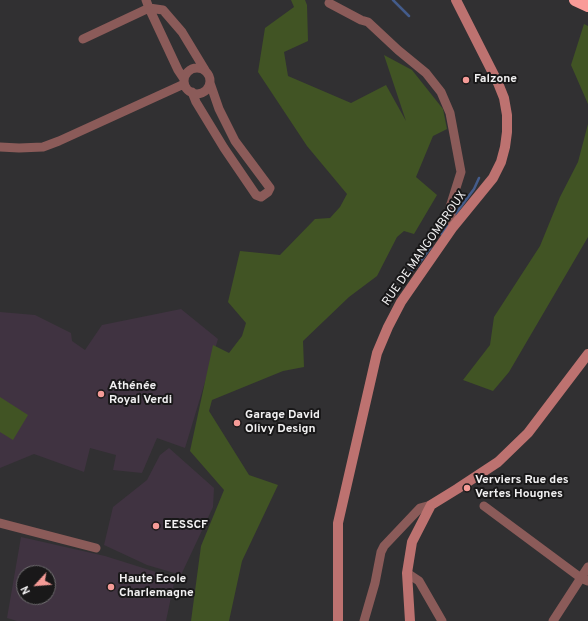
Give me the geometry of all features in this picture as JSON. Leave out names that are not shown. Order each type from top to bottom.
[{"type":"highway","points":[[575,0],[588,6]]},
{"type":"main road","name":"RUE DE MANGOMBROUX","points":[[338,621],[338,523],[377,353],[401,302],[453,227],[493,178],[501,162],[505,147],[507,115],[504,98],[498,83],[456,0]]},
{"type":"main road","points":[[410,621],[407,573],[412,542],[431,505],[457,490],[498,462],[528,433],[588,354]]},
{"type":"street","points":[[329,3],[361,20],[368,22],[398,50],[426,73],[441,92],[450,113],[461,172],[450,207],[453,227]]},
{"type":"street","points":[[83,39],[147,4],[163,10],[182,32],[204,70],[208,73],[219,109],[235,141],[270,188],[268,192],[261,197],[256,195],[224,148],[196,102],[192,92],[184,82],[147,4]]},
{"type":"street","points":[[184,82],[185,76],[190,70],[200,68],[204,70]]},
{"type":"street","points":[[0,147],[42,147],[59,141],[184,82]]},
{"type":"street","points":[[192,92],[201,93],[210,83]]},
{"type":"street","points":[[224,148],[235,141]]},
{"type":"street","points":[[364,621],[375,583],[381,552],[384,546],[420,508],[431,505]]},
{"type":"street","points":[[484,506],[584,580]]},
{"type":"street","points":[[0,524],[96,548]]},
{"type":"street","points":[[553,621],[584,580],[588,567]]},
{"type":"street","points":[[407,573],[419,581],[442,621]]},
{"type":"shaded area","name":"Athénée Royal Verdi","points":[[181,309],[218,339],[185,448],[157,438],[142,473],[113,470],[116,455],[90,448],[84,472],[34,454],[0,468],[0,312],[35,315],[71,333],[72,341],[85,350],[102,325]]},
{"type":"shaded area","name":"EESSCF","points":[[169,448],[214,488],[213,507],[181,575],[147,565],[104,545],[113,507],[147,480],[160,455]]},
{"type":"shaded area","name":"Haute Ecole Charlemagne","points":[[21,537],[105,556],[175,578],[166,621],[17,621],[7,618],[16,566],[16,605],[56,605],[56,565],[16,565]]},
{"type":"green space","points":[[291,0],[305,0],[307,5],[308,41],[284,52],[288,76],[351,103],[386,85],[406,121],[384,55],[412,70],[443,109],[447,129],[433,136],[416,177],[437,195],[414,234],[404,231],[397,237],[377,276],[349,297],[303,341],[304,367],[283,371],[212,400],[209,411],[249,475],[278,485],[242,561],[229,621],[191,621],[201,546],[224,490],[190,451],[213,345],[229,353],[242,336],[246,323],[228,302],[240,251],[280,255],[315,219],[330,218],[340,207],[347,194],[307,146],[258,72],[265,28],[294,7]]},
{"type":"green space","points":[[584,24],[588,26],[588,104],[571,65]]},
{"type":"green space","points":[[588,124],[588,237],[509,372],[493,391],[463,380],[490,345],[494,317],[540,246],[560,197],[578,162]]},
{"type":"green space","points":[[0,397],[28,415],[13,440],[0,432]]},
{"type":"waterway","points":[[393,0],[409,16]]},
{"type":"waterway","points":[[454,216],[474,189],[479,178]]},
{"type":"waterway","points":[[441,234],[447,226]]},
{"type":"waterway","points":[[410,272],[417,266],[431,247]]},
{"type":"place","name":"Falzone","points":[[466,80]]},
{"type":"place","name":"Athénée Royal Verdi","points":[[101,394]]},
{"type":"place","name":"Garage David Olivy Design","points":[[237,423]]},
{"type":"place","name":"Verviers Rue des Vertes Hougnes","points":[[467,488]]},
{"type":"place","name":"EESSCF","points":[[156,526]]},
{"type":"place","name":"Haute Ecole Charlemagne","points":[[111,587]]}]
